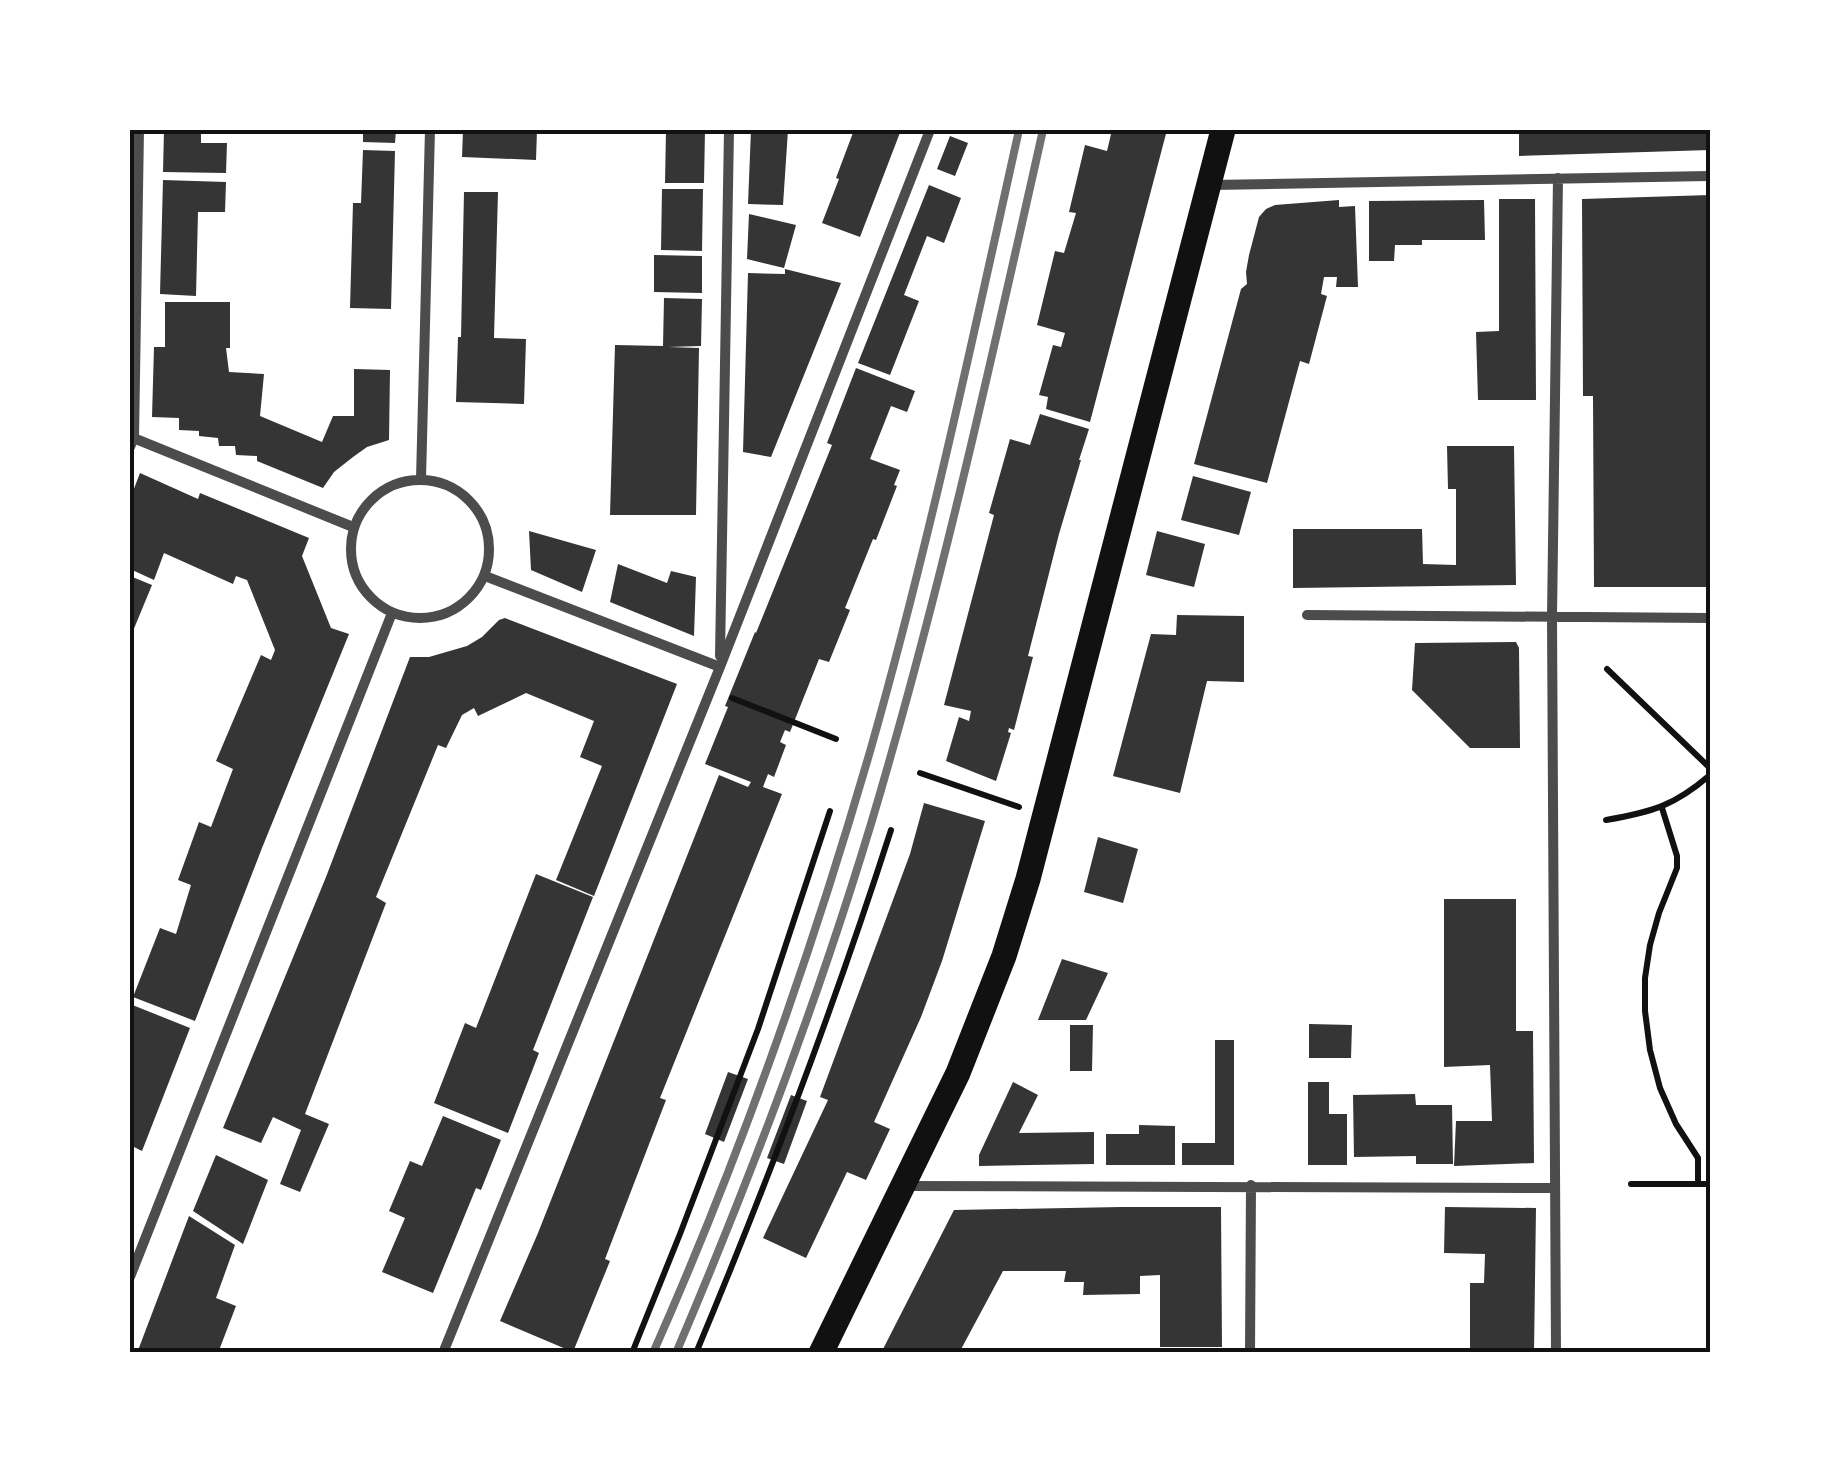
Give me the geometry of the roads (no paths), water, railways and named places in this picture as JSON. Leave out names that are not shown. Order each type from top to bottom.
[{"type":"main road","points":[[822,1353],[958,1073],[1004,956],[1223,130]]},
{"type":"street","points":[[139,130],[131,441],[353,527]]},
{"type":"street","points":[[421,480],[430,130]]},
{"type":"street","points":[[720,667],[729,130]]},
{"type":"street","points":[[443,1353],[720,667],[930,130]]},
{"type":"street","points":[[1208,185],[1710,176]]},
{"type":"street","points":[[1556,1353],[1552,617],[1558,178]]},
{"type":"street","points":[[421,480],[444,483],[464,494],[487,532],[490,554],[485,576],[473,595],[456,610],[435,618],[413,619],[392,614],[374,602],[352,566],[351,544],[353,527],[366,506],[382,491],[400,482],[421,480]]},
{"type":"street","points":[[485,576],[720,667]]},
{"type":"street","points":[[130,1278],[392,614]]},
{"type":"street","points":[[1308,615],[1710,618]]},
{"type":"street","points":[[1250,1353],[1251,1185]]},
{"type":"street","points":[[904,1186],[1554,1188]]},
{"type":"railway","points":[[653,1353],[744,1130],[799,978],[848,825],[931,517],[1019,130]]},
{"type":"railway","points":[[676,1353],[793,1057],[869,831],[953,521],[1043,130]]}]
